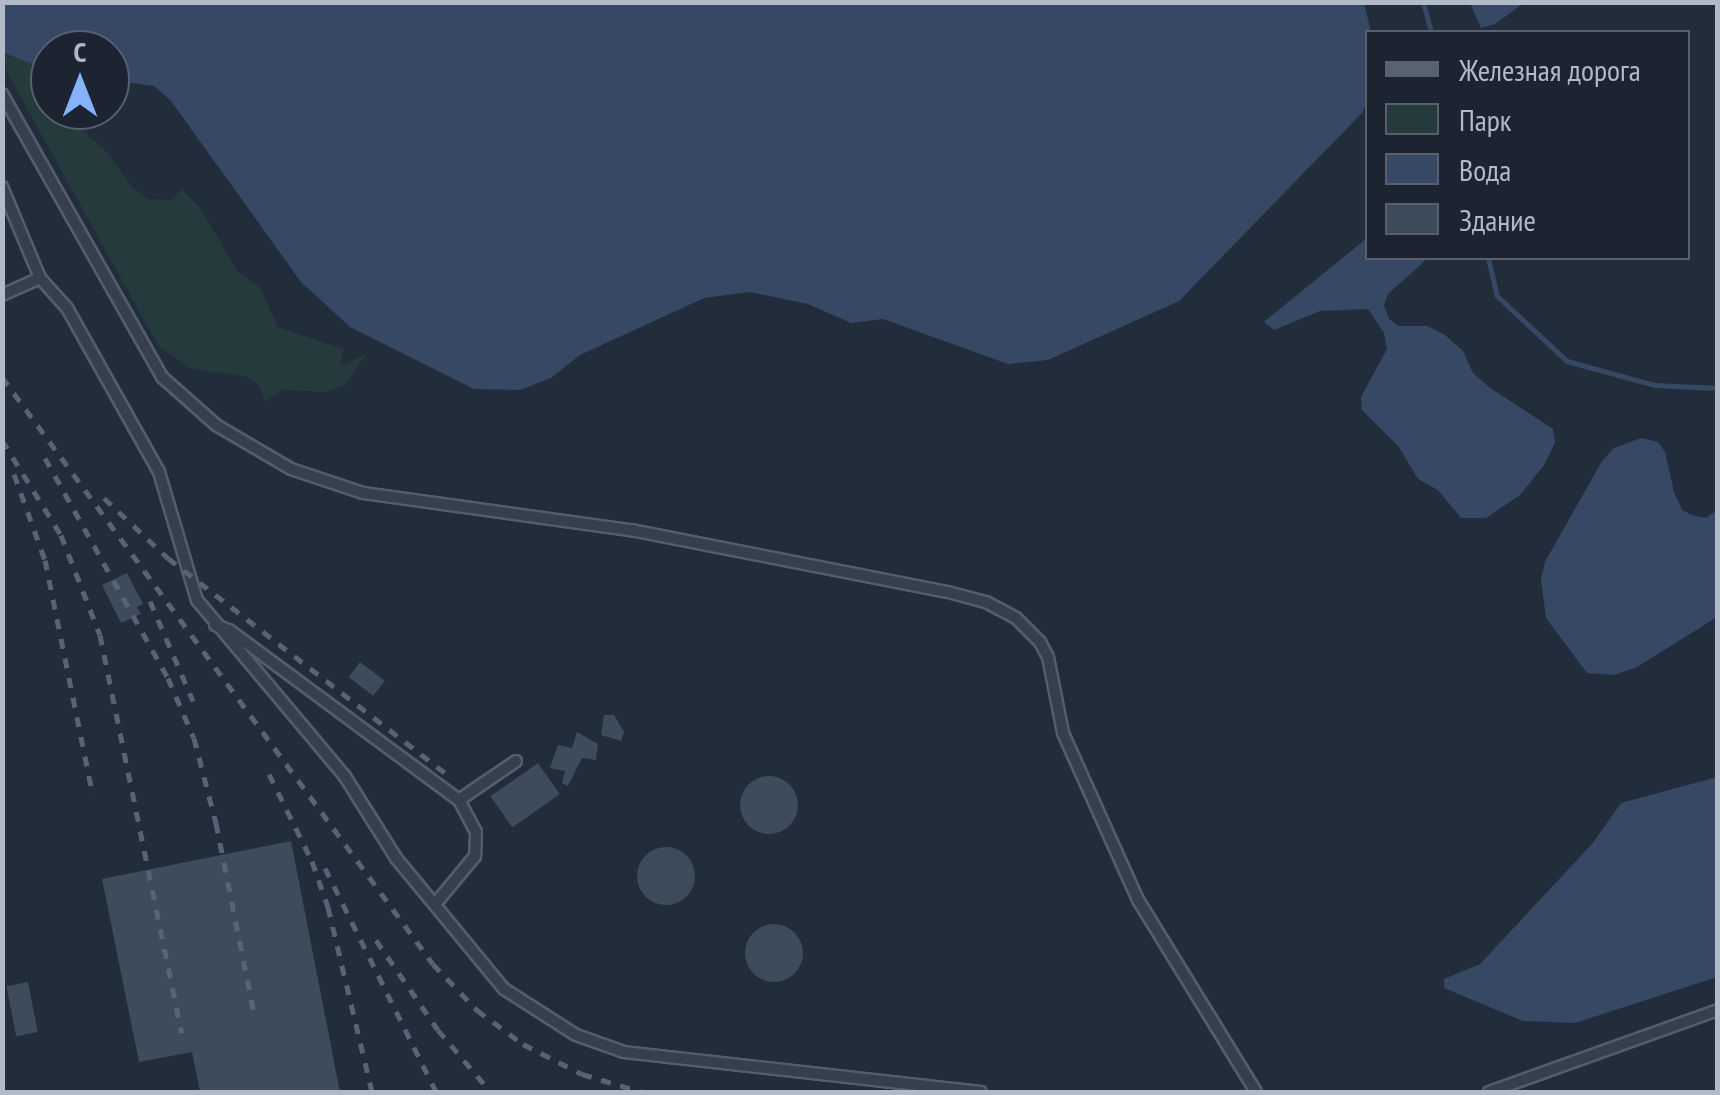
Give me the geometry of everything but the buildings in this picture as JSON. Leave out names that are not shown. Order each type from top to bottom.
[{"type":"lane","points":[[2,94],[162,377],[216,425],[291,469],[363,493],[632,530],[948,592],[986,602],[1016,618],[1040,642],[1048,657],[1062,733],[1138,900],[1256,1092]]},
{"type":"lane","points":[[2,186],[40,278],[84,333],[153,459],[169,498],[192,590],[215,625],[344,775],[396,858],[504,989],[548,1020],[599,1045],[654,1058],[981,1092]]},
{"type":"lane","points":[[2,295],[40,278]]},
{"type":"lane","points":[[215,625],[229,630],[458,800],[476,832],[475,856],[436,903]]},
{"type":"lane","points":[[458,800],[516,761]]},
{"type":"lane","points":[[1488,1092],[1718,1010]]},
{"type":"green space","points":[[2,52],[30,63],[30,114],[3,65]]},
{"type":"green space","points":[[39,130],[82,130],[105,150],[133,188],[148,199],[171,200],[182,189],[201,209],[237,271],[260,288],[278,327],[343,349],[340,367],[368,352],[345,385],[327,392],[282,390],[265,402],[260,387],[247,377],[189,368],[158,345]]},
{"type":"water","points":[[3,2],[1364,3],[1371,30],[1365,30],[1362,113],[1179,301],[1048,360],[1008,364],[883,319],[851,323],[808,304],[750,292],[704,298],[580,355],[551,378],[520,390],[474,389],[350,327],[301,282],[171,101],[154,86],[130,83],[130,30],[30,30],[30,63],[2,52]]},
{"type":"water","points":[[1470,3],[1524,3],[1495,24],[1481,28]]},
{"type":"water","points":[[1365,240],[1365,260],[1426,260],[1388,294],[1384,305],[1389,319],[1398,326],[1427,326],[1445,335],[1463,351],[1473,373],[1489,387],[1553,429],[1555,443],[1544,465],[1520,495],[1486,518],[1461,518],[1438,490],[1418,479],[1399,447],[1362,410],[1361,397],[1387,349],[1384,333],[1368,309],[1320,311],[1274,330],[1264,322]]},
{"type":"water","points":[[1641,438],[1658,442],[1665,452],[1682,510],[1706,518],[1716,511],[1717,480],[1717,617],[1637,667],[1614,675],[1587,673],[1546,618],[1541,579],[1545,562],[1602,461],[1614,448]]},
{"type":"water","points":[[1717,777],[1717,977],[1575,1023],[1523,1021],[1444,988],[1444,979],[1480,964],[1592,844],[1621,803]]},
{"type":"waterway","points":[[1423,2],[1430,30]]},
{"type":"waterway","points":[[1488,260],[1497,296],[1567,361],[1654,385],[1718,388]]},
{"type":"railway","points":[[2,377],[433,964],[477,1010],[523,1044],[582,1074],[642,1092]]},
{"type":"railway","points":[[2,440],[61,535],[100,635],[182,1033]]},
{"type":"railway","points":[[45,458],[168,678],[194,738],[216,823],[255,1018]]},
{"type":"railway","points":[[14,474],[45,560],[93,795]]},
{"type":"railway","points":[[104,498],[168,558],[446,774]]},
{"type":"railway","points":[[150,601],[193,701]]},
{"type":"railway","points":[[269,774],[312,861],[328,907],[372,1092]]},
{"type":"railway","points":[[325,868],[436,1092]]},
{"type":"railway","points":[[376,940],[438,1030],[491,1092]]}]
